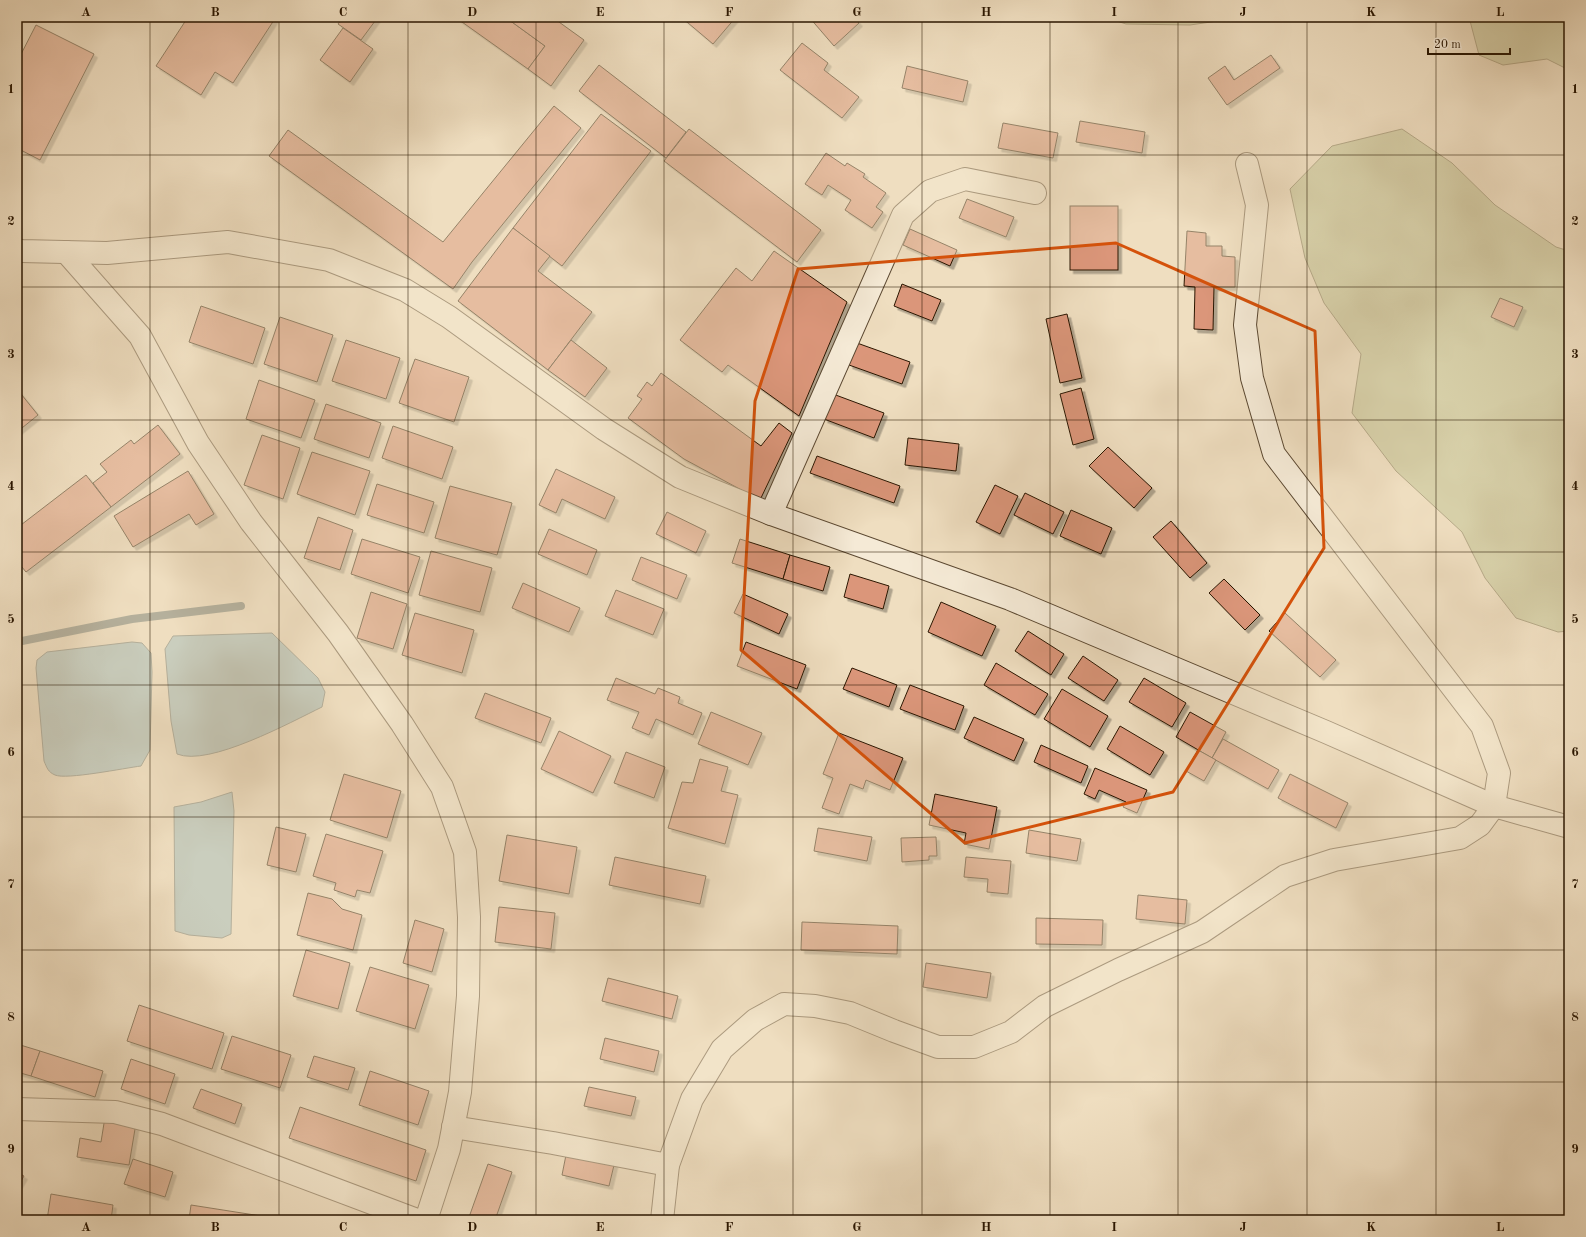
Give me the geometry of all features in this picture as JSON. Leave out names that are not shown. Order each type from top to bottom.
[{"type":"street","points":[[662,1220],[668,1165],[692,1099],[722,1049],[755,1020],[784,1004],[815,1006],[850,1013],[938,1047],[974,1047],[1011,1032],[1045,1006],[1118,970],[1202,932],[1285,876],[1334,860],[1460,838],[1480,825],[1494,806],[1499,773],[1482,726],[1274,454],[1252,378],[1245,325],[1257,205],[1247,164]]},
{"type":"street","points":[[771,514],[903,215],[930,191],[965,179],[1035,193]]},
{"type":"street","points":[[17,250],[107,253],[228,242],[329,260],[405,290],[443,313],[604,430],[680,477],[771,514],[1010,598],[1326,732],[1494,806],[1569,827]]},
{"type":"street","points":[[66,252],[140,336],[198,444],[251,522],[342,640],[402,724],[442,786],[465,852],[468,917],[468,996],[460,1092],[449,1149],[426,1220]]},
{"type":"street","points":[[17,1109],[115,1112],[162,1124],[417,1220]]},
{"type":"street","points":[[453,1127],[553,1143],[668,1165]]},
{"type":"highlighted area","points":[[1116,243],[1315,331],[1324,548],[1173,792],[965,843],[741,650],[755,401],[798,269]]},
{"type":"green space","points":[[1104,17],[1245,17],[1190,25],[1126,24]]},
{"type":"green space","points":[[1245,17],[1344,17],[1323,21]]},
{"type":"green space","points":[[1469,17],[1569,17],[1569,70],[1547,59],[1503,65],[1479,55]]},
{"type":"green space","points":[[1402,129],[1452,163],[1495,205],[1556,247],[1569,251],[1569,631],[1558,632],[1516,618],[1485,578],[1462,532],[1396,471],[1352,413],[1361,354],[1324,303],[1305,258],[1290,189],[1332,146]]},
{"type":"water","points":[[272,633],[318,678],[325,692],[322,707],[271,732],[229,749],[209,754],[191,756],[177,754],[171,721],[165,649],[173,636]]},
{"type":"water","points":[[132,642],[142,643],[151,653],[150,750],[141,766],[71,776],[61,776],[51,773],[44,761],[36,668],[37,660],[47,652]]},
{"type":"water","points":[[17,705],[21,767],[17,772]]},
{"type":"water","points":[[232,792],[234,811],[231,934],[222,938],[189,935],[175,931],[174,807],[201,802]]},
{"type":"building","points":[[188,17],[276,17],[233,83],[215,72],[201,95],[156,66]]},
{"type":"building","points":[[343,17],[378,17],[361,40],[338,24]]},
{"type":"building","points":[[455,17],[505,17],[545,46],[528,69]]},
{"type":"building","points":[[505,17],[552,17],[584,40],[551,86],[528,69],[545,46]]},
{"type":"building","points":[[681,17],[736,17],[713,44]]},
{"type":"building","points":[[809,17],[854,17],[859,23],[834,46]]},
{"type":"building","points":[[36,25],[94,54],[40,160],[17,148],[17,62]]},
{"type":"building","points":[[343,28],[373,49],[350,82],[320,60]]},
{"type":"building","points":[[802,43],[828,63],[824,70],[859,97],[842,118],[780,70]]},
{"type":"building","points":[[1271,55],[1280,68],[1227,105],[1208,78],[1225,66],[1234,80]]},
{"type":"building","points":[[599,65],[686,132],[666,158],[579,91]]},
{"type":"building","points":[[907,66],[968,81],[963,102],[902,88]]},
{"type":"building","points":[[554,106],[581,128],[472,262],[453,289],[269,156],[288,130],[443,242]]},
{"type":"building","points":[[601,114],[651,151],[562,266],[513,228]]},
{"type":"building","points":[[1080,121],[1145,132],[1142,153],[1076,142]]},
{"type":"building","points":[[1003,123],[1058,133],[1053,158],[998,148]]},
{"type":"building","points":[[689,129],[821,230],[797,262],[664,161]]},
{"type":"building","points":[[826,153],[845,166],[847,163],[865,174],[863,177],[886,193],[876,207],[883,212],[872,228],[845,210],[851,200],[828,185],[822,195],[805,184]]},
{"type":"building","points":[[967,199],[1014,217],[1006,237],[959,218]]},
{"type":"building","points":[[1070,206],[1118,206],[1118,270],[1070,270]]},
{"type":"building","points":[[513,228],[550,256],[538,271],[592,312],[548,370],[458,301]]},
{"type":"building","points":[[910,229],[957,250],[950,266],[903,245]]},
{"type":"building","points":[[1187,231],[1206,233],[1206,246],[1222,246],[1222,256],[1235,257],[1235,287],[1214,287],[1213,330],[1194,329],[1195,287],[1184,286]]},
{"type":"building","points":[[774,251],[847,302],[799,416],[728,365],[722,372],[680,340],[736,268],[752,281]]},
{"type":"building","points":[[902,284],[941,300],[932,321],[894,306]]},
{"type":"building","points":[[1500,298],[1523,307],[1514,327],[1491,317]]},
{"type":"building","points":[[201,306],[265,328],[253,364],[189,342]]},
{"type":"building","points":[[1067,314],[1082,378],[1060,383],[1046,319]]},
{"type":"building","points":[[280,317],[333,335],[317,382],[264,364]]},
{"type":"building","points":[[346,340],[400,358],[386,399],[332,381]]},
{"type":"building","points":[[571,340],[607,368],[585,397],[548,370]]},
{"type":"building","points":[[857,343],[910,362],[902,384],[849,365]]},
{"type":"building","points":[[415,359],[469,377],[454,422],[399,403]]},
{"type":"building","points":[[661,373],[761,446],[779,423],[792,433],[760,500],[684,459],[628,418],[642,399],[637,396],[647,382],[652,386]]},
{"type":"building","points":[[259,380],[315,400],[301,438],[246,419]]},
{"type":"building","points":[[1081,388],[1094,439],[1073,445],[1060,394]]},
{"type":"building","points":[[17,389],[38,415],[17,432]]},
{"type":"building","points":[[833,394],[884,413],[874,438],[824,419]]},
{"type":"building","points":[[326,404],[381,423],[369,458],[314,439]]},
{"type":"building","points":[[158,425],[180,454],[111,507],[93,483],[107,472],[100,464],[131,440],[134,444]]},
{"type":"building","points":[[393,426],[453,447],[442,479],[382,458]]},
{"type":"building","points":[[262,435],[300,448],[283,499],[244,485]]},
{"type":"building","points":[[908,438],[959,444],[956,471],[905,465]]},
{"type":"building","points":[[1108,447],[1152,488],[1134,508],[1089,466]]},
{"type":"building","points":[[312,452],[370,471],[355,515],[297,494]]},
{"type":"building","points":[[817,456],[900,486],[894,503],[810,473]]},
{"type":"building","points":[[556,469],[615,497],[605,519],[562,499],[556,513],[539,505]]},
{"type":"building","points":[[188,471],[214,514],[196,525],[189,514],[133,547],[114,516]]},
{"type":"building","points":[[86,475],[111,507],[26,572],[17,561],[17,528]]},
{"type":"building","points":[[377,484],[434,502],[424,533],[367,515]]},
{"type":"building","points":[[995,485],[1018,496],[1000,534],[976,522]]},
{"type":"building","points":[[450,486],[512,503],[497,555],[435,538]]},
{"type":"building","points":[[1025,493],[1064,512],[1053,534],[1014,515]]},
{"type":"building","points":[[1071,510],[1112,528],[1101,554],[1060,536]]},
{"type":"building","points":[[667,512],[706,531],[696,553],[656,534]]},
{"type":"building","points":[[318,517],[353,530],[340,570],[304,558]]},
{"type":"building","points":[[1171,521],[1207,563],[1190,578],[1153,537]]},
{"type":"building","points":[[549,529],[597,550],[587,575],[538,554]]},
{"type":"building","points":[[362,539],[420,557],[408,593],[351,574]]},
{"type":"building","points":[[740,539],[790,555],[783,579],[732,563]]},
{"type":"building","points":[[431,551],[492,568],[480,612],[419,595]]},
{"type":"building","points":[[790,555],[830,567],[823,591],[783,579]]},
{"type":"building","points":[[641,557],[687,575],[677,599],[632,580]]},
{"type":"building","points":[[850,574],[889,586],[883,609],[844,597]]},
{"type":"building","points":[[1224,579],[1260,615],[1245,630],[1209,593]]},
{"type":"building","points":[[523,583],[580,608],[569,632],[512,608]]},
{"type":"building","points":[[616,590],[664,609],[653,635],[605,616]]},
{"type":"building","points":[[371,592],[407,604],[393,649],[357,638]]},
{"type":"building","points":[[743,594],[788,614],[779,634],[734,613]]},
{"type":"building","points":[[941,602],[996,626],[982,656],[928,632]]},
{"type":"building","points":[[415,613],[474,630],[462,673],[402,655]]},
{"type":"building","points":[[1285,613],[1336,660],[1320,677],[1269,631]]},
{"type":"building","points":[[1028,631],[1064,654],[1051,675],[1015,651]]},
{"type":"building","points":[[746,642],[806,665],[797,689],[737,666]]},
{"type":"building","points":[[1083,656],[1118,680],[1104,701],[1068,678]]},
{"type":"building","points":[[996,663],[1048,694],[1035,715],[984,685]]},
{"type":"building","points":[[852,668],[897,685],[889,707],[843,689]]},
{"type":"building","points":[[616,678],[655,694],[658,688],[680,697],[678,703],[702,713],[693,735],[656,719],[649,735],[632,728],[639,712],[607,700]]},
{"type":"building","points":[[1144,678],[1186,703],[1172,727],[1129,702]]},
{"type":"building","points":[[910,685],[964,706],[955,730],[900,709]]},
{"type":"building","points":[[1062,689],[1108,716],[1090,747],[1044,719]]},
{"type":"building","points":[[485,693],[551,718],[541,743],[475,718]]},
{"type":"building","points":[[711,712],[762,733],[748,765],[698,744]]},
{"type":"building","points":[[1190,712],[1226,732],[1212,758],[1176,737]]},
{"type":"building","points":[[974,717],[1024,739],[1014,761],[964,738]]},
{"type":"building","points":[[1120,726],[1164,752],[1150,775],[1107,749]]},
{"type":"building","points":[[559,731],[611,756],[593,793],[541,769]]},
{"type":"building","points":[[839,733],[903,758],[890,790],[866,780],[863,789],[850,784],[839,814],[822,808],[833,778],[823,774]]},
{"type":"building","points":[[1223,739],[1279,770],[1268,789],[1212,758]]},
{"type":"building","points":[[1041,745],[1088,766],[1081,783],[1034,762]]},
{"type":"building","points":[[1198,750],[1216,760],[1204,781],[1186,771]]},
{"type":"building","points":[[626,752],[665,767],[654,798],[614,783]]},
{"type":"building","points":[[700,759],[728,767],[721,791],[738,795],[725,844],[668,828],[682,782],[693,783]]},
{"type":"building","points":[[1095,768],[1147,790],[1137,813],[1123,807],[1126,802],[1099,790],[1095,799],[1084,794]]},
{"type":"building","points":[[344,774],[401,791],[387,838],[330,820]]},
{"type":"building","points":[[1290,774],[1348,803],[1336,828],[1278,798]]},
{"type":"building","points":[[935,794],[997,807],[989,849],[964,844],[966,833],[929,825]]},
{"type":"building","points":[[276,827],[306,834],[296,872],[267,865]]},
{"type":"building","points":[[818,828],[872,837],[867,861],[814,851]]},
{"type":"building","points":[[1029,830],[1081,839],[1077,861],[1026,853]]},
{"type":"building","points":[[326,834],[383,851],[370,893],[357,890],[355,897],[334,890],[336,883],[313,876]]},
{"type":"building","points":[[507,835],[577,847],[569,894],[499,881]]},
{"type":"building","points":[[936,837],[937,856],[929,856],[929,860],[902,862],[901,838]]},
{"type":"building","points":[[615,857],[706,876],[700,904],[609,885]]},
{"type":"building","points":[[966,857],[1011,861],[1008,894],[987,892],[988,879],[964,877]]},
{"type":"building","points":[[308,893],[332,899],[342,909],[362,915],[353,950],[297,935]]},
{"type":"building","points":[[1138,895],[1187,900],[1185,924],[1136,919]]},
{"type":"building","points":[[499,907],[555,913],[551,949],[495,942]]},
{"type":"building","points":[[1036,918],[1103,920],[1102,945],[1036,944]]},
{"type":"building","points":[[415,920],[444,929],[432,972],[403,963]]},
{"type":"building","points":[[802,922],[898,926],[897,954],[801,950]]},
{"type":"building","points":[[306,950],[350,963],[338,1009],[293,996]]},
{"type":"building","points":[[926,963],[991,973],[987,998],[923,987]]},
{"type":"building","points":[[370,967],[429,985],[415,1029],[356,1011]]},
{"type":"building","points":[[608,978],[678,996],[672,1019],[602,1001]]},
{"type":"building","points":[[139,1005],[224,1033],[212,1069],[127,1041]]},
{"type":"building","points":[[232,1036],[291,1055],[280,1088],[221,1069]]},
{"type":"building","points":[[605,1038],[659,1051],[654,1072],[600,1059]]},
{"type":"building","points":[[17,1044],[40,1051],[31,1076],[17,1072]]},
{"type":"building","points":[[40,1051],[103,1071],[95,1097],[31,1076]]},
{"type":"building","points":[[314,1056],[355,1068],[348,1090],[307,1077]]},
{"type":"building","points":[[131,1059],[175,1074],[165,1104],[121,1089]]},
{"type":"building","points":[[370,1071],[429,1091],[418,1125],[359,1105]]},
{"type":"building","points":[[589,1087],[636,1097],[631,1116],[584,1106]]},
{"type":"building","points":[[201,1089],[242,1104],[235,1124],[193,1108]]},
{"type":"building","points":[[300,1107],[426,1150],[416,1181],[289,1138]]},
{"type":"building","points":[[105,1117],[136,1123],[129,1165],[77,1157],[80,1138],[101,1142]]},
{"type":"building","points":[[567,1150],[615,1161],[609,1186],[562,1175]]},
{"type":"building","points":[[133,1159],[173,1172],[165,1197],[124,1184]]},
{"type":"building","points":[[488,1164],[512,1172],[495,1220],[468,1220]]},
{"type":"building","points":[[17,1172],[24,1176],[17,1188]]},
{"type":"building","points":[[51,1194],[113,1205],[111,1220],[47,1220]]},
{"type":"building","points":[[191,1205],[261,1216],[260,1220],[189,1220]]},
{"type":"waterway","points":[[17,642],[132,619],[241,606]]}]
